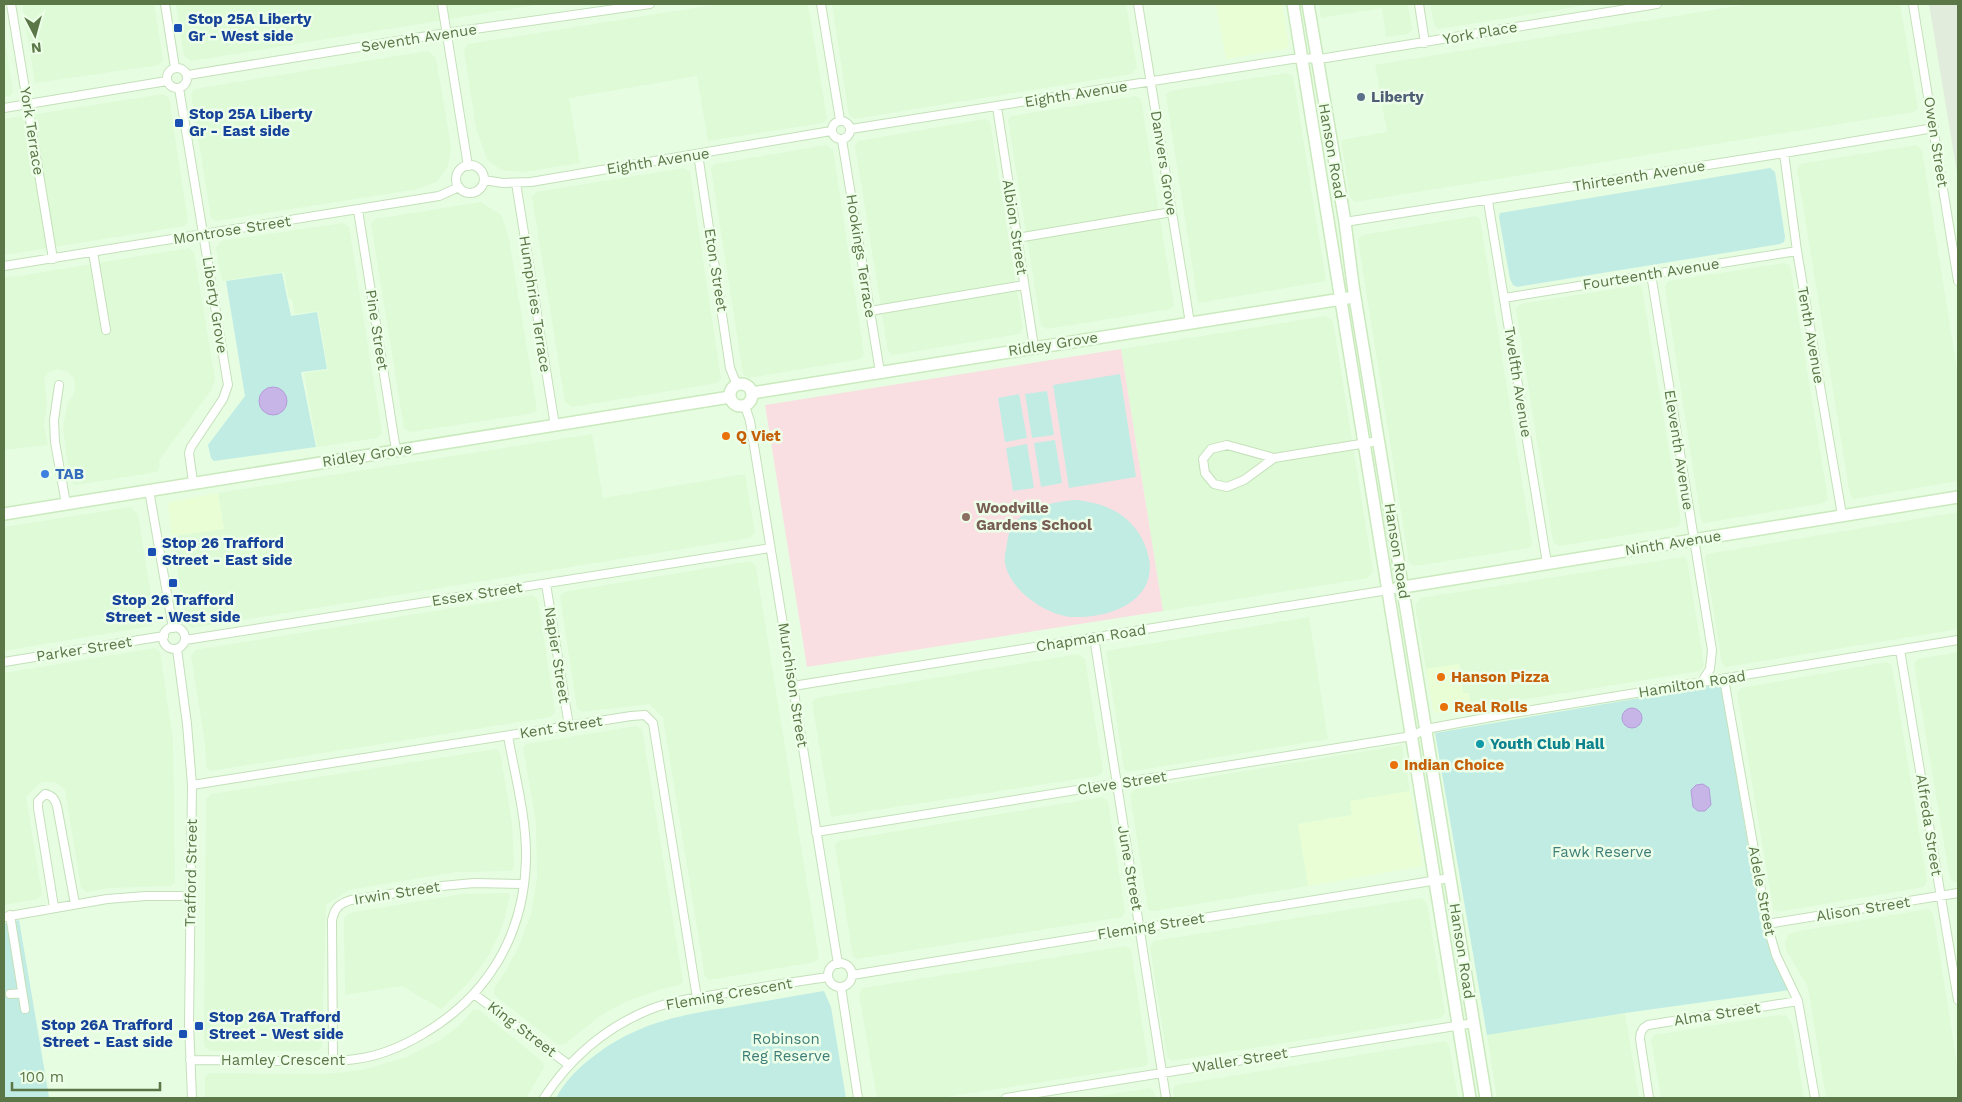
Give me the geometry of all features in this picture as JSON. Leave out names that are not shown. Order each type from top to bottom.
[{"type":"main road","name":"Hanson Road","points":[[1293,4],[1470,1098]]},
{"type":"main road","name":"Hanson Road","points":[[1308,4],[1345,222],[1355,297],[1486,1098]]},
{"type":"main road","points":[[1328,217],[1335,222],[1345,222]]},
{"type":"main road","name":"Ridley Grove","points":[[752,393],[1355,297]]},
{"type":"main road","points":[[744,384],[752,393],[752,398],[745,406],[735,405],[730,397],[730,392],[738,385],[744,384]]},
{"type":"main road","name":"Ridley Grove","points":[[4,514],[193,482],[730,397]]},
{"type":"main road","name":"Ninth Avenue","points":[[1388,590],[1958,497]]},
{"type":"street","name":"York Terrace","points":[[11,4],[53,259]]},
{"type":"street","points":[[165,4],[175,68]]},
{"type":"street","points":[[442,4],[468,166]]},
{"type":"street","name":"Seventh Avenue","points":[[188,75],[602,8],[650,4]]},
{"type":"street","points":[[820,4],[840,120]]},
{"type":"street","name":"Danvers Grove","points":[[1138,4],[1190,323]]},
{"type":"street","points":[[1419,4],[1425,42]]},
{"type":"street","name":"York Place","points":[[1302,59],[1425,42],[1633,6],[1656,4]]},
{"type":"street","name":"Owen Street","points":[[1913,4],[1958,280]]},
{"type":"street","name":"Eighth Avenue","points":[[851,129],[1302,59]]},
{"type":"street","points":[[167,81],[170,71],[175,68]]},
{"type":"street","points":[[167,81],[173,88],[184,86],[188,75],[186,72],[175,68]]},
{"type":"street","points":[[4,108],[167,81]]},
{"type":"street","name":"Liberty Grove","points":[[179,88],[228,385],[223,399],[191,447],[189,453],[193,482]]},
{"type":"street","name":"Albion Street","points":[[997,107],[1034,347]]},
{"type":"street","points":[[840,120],[849,124],[851,129],[847,138],[842,140],[833,136],[831,131],[832,126],[840,120]]},
{"type":"street","name":"Thirteenth Avenue","points":[[1345,222],[1488,201],[1934,128]]},
{"type":"street","name":"Eighth Avenue","points":[[484,180],[516,183],[831,131]]},
{"type":"street","name":"Hookings Terrace","points":[[842,140],[880,372]]},
{"type":"street","name":"Tenth Avenue","points":[[1784,153],[1797,251],[1842,515]]},
{"type":"street","name":"Eton Street","points":[[698,154],[730,368],[738,385]]},
{"type":"street","points":[[468,166],[478,168],[484,175],[480,189],[472,193],[467,193],[459,188],[456,179],[463,168],[468,166]]},
{"type":"street","name":"Humphries Terrace","points":[[516,183],[555,426]]},
{"type":"street","name":"Montrose Street","points":[[4,266],[358,210],[439,196],[459,188]]},
{"type":"street","name":"Twelfth Avenue","points":[[1488,201],[1547,563]]},
{"type":"street","name":"Pine Street","points":[[358,210],[396,450]]},
{"type":"street","points":[[1017,238],[1172,212]]},
{"type":"street","name":"Fourteenth Avenue","points":[[1504,298],[1797,251]]},
{"type":"street","points":[[93,252],[106,330]]},
{"type":"street","name":"Eleventh Avenue","points":[[1651,274],[1712,650],[1710,669],[1701,683]]},
{"type":"street","points":[[870,311],[1024,285]]},
{"type":"street","points":[[58,385],[54,420],[55,442],[66,504]]},
{"type":"street","name":"Murchison Street","points":[[745,406],[750,422],[838,964]]},
{"type":"street","points":[[1274,458],[1244,480],[1227,487],[1214,484],[1205,473],[1203,459],[1211,450],[1227,445],[1274,458],[1379,441]]},
{"type":"street","points":[[149,490],[173,628]]},
{"type":"street","name":"Essex Street","points":[[185,640],[770,548]]},
{"type":"street","name":"Napier Street","points":[[546,584],[569,726]]},
{"type":"street","name":"Chapman Road","points":[[793,686],[1388,590]]},
{"type":"street","points":[[173,628],[182,630],[185,640],[184,644],[177,649],[168,647],[165,644],[164,636],[167,630],[173,628]]},
{"type":"street","name":"Parker Street","points":[[4,662],[164,636]]},
{"type":"street","name":"June Street","points":[[1094,637],[1166,1098]]},
{"type":"street","name":"Hamilton Road","points":[[1426,729],[1958,640]]},
{"type":"street","name":"Trafford Street","points":[[177,649],[187,724],[192,785],[190,896],[190,1060],[192,1098]]},
{"type":"street","name":"Alfreda Street","points":[[1900,650],[1958,1000]]},
{"type":"street","name":"Adele Street","points":[[1724,679],[1767,924],[1776,955],[1798,1000],[1815,1098]]},
{"type":"street","name":"Kent Street","points":[[192,785],[645,715],[653,723],[697,998]]},
{"type":"street","name":"Cleve Street","points":[[816,832],[1412,736],[1426,729]]},
{"type":"street","name":"Hamley Crescent","points":[[190,1060],[333,1061],[358,1059],[384,1053],[412,1040],[456,1011],[474,994],[491,972],[505,948],[517,921],[522,901],[526,859],[524,829],[508,736]]},
{"type":"street","points":[[54,907],[38,808],[38,801],[45,794],[55,799],[58,806],[75,904]]},
{"type":"street","name":"Fleming Street","points":[[852,975],[1450,878]]},
{"type":"street","name":"Irwin Street","points":[[333,1061],[332,920],[334,910],[341,904],[351,900],[442,886],[474,883],[524,884]]},
{"type":"street","name":"Alison Street","points":[[1767,924],[1958,893]]},
{"type":"street","points":[[25,1009],[7,916],[54,907],[146,896],[190,896]]},
{"type":"street","points":[[838,964],[847,966],[852,975],[850,980],[842,987],[832,985],[828,977],[830,968],[838,964]]},
{"type":"street","name":"Fleming Crescent","points":[[544,1098],[556,1079],[569,1065],[603,1035],[629,1019],[653,1008],[697,998],[828,977]]},
{"type":"street","points":[[842,987],[858,1098]]},
{"type":"street","points":[[10,994],[22,993]]},
{"type":"street","name":"King Street","points":[[474,994],[569,1065]]},
{"type":"street","name":"Alma Street","points":[[1649,1098],[1640,1039],[1640,1033],[1648,1025],[1798,1000]]},
{"type":"street","name":"Waller Street","points":[[1006,1098],[1474,1023]]},
{"type":"shaded area","points":[[22,4],[154,4],[163,60],[159,65],[35,83]]},
{"type":"shaded area","points":[[176,4],[542,4],[191,61],[184,56]]},
{"type":"shaded area","points":[[719,4],[808,4],[827,119],[823,123],[708,141],[697,76],[569,98],[580,163],[524,172],[502,170],[487,160],[476,128],[464,50],[468,44]]},
{"type":"shaded area","points":[[832,4],[1126,4],[1137,68],[1131,74],[854,119],[849,116]]},
{"type":"shaded area","points":[[1216,4],[1282,4],[1289,45],[1285,49],[1226,59]]},
{"type":"shaded area","points":[[1319,4],[1408,4],[1412,29],[1408,34],[1386,37],[1382,8],[1321,18]]},
{"type":"shaded area","points":[[1430,4],[1593,4],[1439,29],[1434,25]]},
{"type":"shaded area","points":[[1749,4],[1900,4],[1918,108],[1914,112],[1355,202],[1350,197],[1341,140],[1387,132],[1375,65]]},
{"type":"shaded area","points":[[1929,4],[1958,4],[1958,179]]},
{"type":"shaded area","points":[[4,34],[13,92],[10,96],[4,97]]},
{"type":"shaded area","points":[[428,51],[436,58],[451,147],[448,166],[438,181],[418,189],[216,221],[211,218],[191,94],[194,89]]},
{"type":"shaded area","points":[[1287,73],[1293,76],[1326,281],[1198,303],[1166,95],[1170,91]]},
{"type":"shaded area","points":[[163,94],[169,98],[188,221],[185,226],[4,255],[4,119]]},
{"type":"shaded area","points":[[1136,96],[1141,99],[1174,306],[1170,309],[1047,329],[1041,326],[1008,120],[1011,116]]},
{"type":"shaded area","points":[[985,119],[990,122],[1023,328],[1019,334],[893,355],[888,351],[855,146],[858,141]]},
{"type":"shaded area","points":[[827,145],[833,150],[864,354],[861,359],[749,378],[743,374],[711,168],[715,164]]},
{"type":"shaded area","points":[[1917,145],[1922,150],[1958,376],[1958,481],[1853,499],[1850,495],[1797,169],[1800,164]]},
{"type":"shaded area","points":[[684,168],[690,172],[721,379],[717,383],[572,407],[565,402],[532,197],[536,192]]},
{"type":"shaded area","points":[[481,202],[502,216],[509,239],[537,409],[534,413],[410,432],[404,428],[371,224],[375,219]]},
{"type":"shaded area","points":[[1476,216],[1480,219],[1532,544],[1529,548],[1415,566],[1409,563],[1358,240],[1362,235]]},
{"type":"shaded area","points":[[343,223],[349,227],[382,433],[378,438],[317,447],[304,373],[328,370],[318,311],[295,314],[292,299],[289,299],[284,272],[222,281],[216,248],[221,241]]},
{"type":"shaded area","points":[[189,248],[194,252],[215,379],[212,389],[159,460],[160,467],[157,472],[75,485],[70,481],[63,428],[67,404],[74,394],[75,385],[74,378],[67,371],[57,369],[48,373],[44,379],[47,402],[44,425],[48,445],[4,450],[4,277]]},
{"type":"shaded area","points":[[1785,263],[1790,266],[1828,499],[1824,503],[1704,523],[1701,520],[1665,287],[1668,281]]},
{"type":"shaded area","points":[[1640,285],[1681,522],[1677,527],[1559,546],[1553,542],[1516,309],[1520,304]]},
{"type":"shaded area","points":[[1326,316],[1333,321],[1373,571],[1368,578],[1163,611],[1121,349]]},
{"type":"shaded area","name":"Woodville Gardens School","points":[[1121,349],[1163,611],[807,667],[765,405]]},
{"type":"shaded area","points":[[273,387],[283,391],[287,401],[283,411],[273,415],[263,411],[259,401],[263,391]]},
{"type":"shaded area","points":[[592,434],[603,498],[745,474],[755,533],[750,538],[192,628],[186,624],[172,536],[224,529],[218,493]]},
{"type":"shaded area","points":[[218,493],[224,529],[172,536],[168,506],[170,502]]},
{"type":"shaded area","points":[[130,507],[138,514],[155,621],[152,626],[4,651],[4,527]]},
{"type":"shaded area","points":[[1958,512],[1958,629],[1726,667],[1722,664],[1705,558],[1707,554]]},
{"type":"shaded area","points":[[1683,557],[1687,560],[1704,665],[1700,671],[1471,708],[1469,693],[1463,694],[1459,664],[1426,669],[1415,605],[1420,598]]},
{"type":"shaded area","points":[[751,561],[756,567],[819,958],[815,962],[709,980],[705,977],[663,718],[650,704],[582,712],[577,709],[560,596],[564,592]]},
{"type":"shaded area","points":[[533,595],[538,600],[555,712],[551,717],[210,771],[206,767],[205,743],[191,656],[195,650]]},
{"type":"shaded area","points":[[1309,617],[1328,739],[1128,772],[1124,769],[1106,651]]},
{"type":"shaded area","points":[[155,648],[160,652],[173,740],[175,882],[171,886],[108,888],[87,892],[81,888],[65,789],[55,782],[45,782],[40,783],[26,797],[42,894],[38,899],[4,905],[4,673]]},
{"type":"shaded area","points":[[1958,652],[1958,882],[1955,882],[1950,879],[1914,664],[1918,659]]},
{"type":"shaded area","points":[[1078,654],[1085,659],[1103,771],[1101,774],[831,817],[812,702],[816,698]]},
{"type":"shaded area","points":[[1887,662],[1892,666],[1927,881],[1924,887],[1778,912],[1773,909],[1737,693],[1741,688]]},
{"type":"shaded area","points":[[1459,664],[1463,693],[1469,693],[1471,708],[1436,713],[1433,710],[1426,669]]},
{"type":"shaded area","points":[[1632,708],[1639,711],[1642,718],[1639,725],[1632,728],[1625,725],[1622,718],[1625,711]]},
{"type":"shaded area","points":[[636,726],[642,729],[683,981],[680,985],[661,989],[625,1002],[600,1016],[565,1044],[558,1045],[494,995],[494,988],[518,948],[531,914],[537,878],[536,822],[523,748],[526,744]]},
{"type":"shaded area","points":[[1402,745],[1410,791],[1350,801],[1352,815],[1298,824],[1308,886],[1154,911],[1148,909],[1130,795],[1135,789]]},
{"type":"shaded area","points":[[496,749],[500,752],[512,823],[514,867],[510,871],[457,872],[349,890],[326,905],[322,1047],[317,1051],[210,1051],[204,1046],[206,799],[211,794]]},
{"type":"shaded area","points":[[1703,784],[1709,788],[1711,805],[1705,811],[1698,811],[1693,807],[1691,790],[1696,785]]},
{"type":"shaded area","points":[[1410,791],[1423,866],[1308,886],[1298,824],[1352,815],[1350,801]]},
{"type":"shaded area","points":[[1103,797],[1108,801],[1125,912],[1122,917],[857,959],[853,957],[835,845],[838,841]]},
{"type":"shaded area","points":[[508,893],[510,897],[504,920],[498,937],[486,960],[467,984],[441,1009],[402,986],[345,995],[344,918],[349,913],[462,894]]},
{"type":"shaded area","points":[[1421,898],[1427,903],[1445,1013],[1441,1018],[1172,1061],[1167,1057],[1150,947],[1154,941]]},
{"type":"shaded area","points":[[1927,909],[1933,913],[1958,1070],[1958,1098],[1826,1098],[1808,987],[1786,950],[1785,943],[1788,935],[1794,932]]},
{"type":"shaded area","points":[[1126,946],[1131,950],[1148,1062],[1146,1066],[939,1098],[877,1098],[859,994],[863,988]]},
{"type":"shaded area","points":[[473,1010],[479,1010],[543,1062],[544,1068],[526,1098],[205,1098],[205,1077],[209,1073],[325,1074],[362,1070],[404,1058],[440,1040],[460,1025]]},
{"type":"shaded area","points":[[1625,1013],[1639,1098],[1497,1098],[1487,1035]]},
{"type":"shaded area","points":[[1778,1015],[1787,1016],[1792,1025],[1804,1098],[1661,1098],[1651,1040],[1654,1035]]},
{"type":"shaded area","points":[[1445,1041],[1449,1045],[1458,1098],[1174,1098],[1173,1089],[1176,1085]]},
{"type":"shaded area","points":[[1150,1088],[1154,1092],[1155,1098],[1088,1098]]},
{"type":"green space","points":[[1770,168],[1775,172],[1785,237],[1784,242],[1780,244],[1517,287],[1513,285],[1510,279],[1499,217],[1500,213]]},
{"type":"green space","points":[[282,273],[291,316],[317,312],[327,369],[301,372],[316,447],[214,461],[211,458],[208,445],[245,396],[226,281]]},
{"type":"green space","points":[[1120,374],[1136,477],[1069,488],[1053,385]]},
{"type":"green space","points":[[1047,391],[1054,435],[1032,438],[1025,394]]},
{"type":"green space","points":[[1019,394],[1027,438],[1005,442],[998,398]]},
{"type":"green space","points":[[1055,440],[1062,483],[1041,487],[1034,443]]},
{"type":"green space","points":[[1027,444],[1034,488],[1013,491],[1006,448]]},
{"type":"green space","points":[[1077,500],[1105,506],[1118,513],[1135,528],[1144,543],[1149,561],[1149,576],[1143,589],[1134,600],[1121,608],[1106,613],[1072,617],[1051,612],[1022,592],[1008,573],[1005,554],[1013,525],[1023,515],[1045,505]]},
{"type":"green space","name":"Fawk Reserve","points":[[1721,684],[1762,928],[1771,953],[1790,990],[1487,1035],[1435,733]]},
{"type":"green space","points":[[19,920],[49,1097],[4,1098],[4,924]]},
{"type":"green space","name":"Robinson Reg Reserve","points":[[824,991],[831,1007],[846,1098],[556,1098],[568,1080],[588,1060],[611,1044],[645,1027],[698,1013]]},
{"type":"place","name":"Stop 25A Liberty Gr - West side","points":[[178,28]]},
{"type":"place","name":"Liberty","points":[[1361,97]]},
{"type":"place","name":"Stop 25A Liberty Gr - East side","points":[[179,123]]},
{"type":"place","name":"Q Viet","points":[[726,436]]},
{"type":"place","name":"TAB","points":[[45,474]]},
{"type":"place","name":"Woodville Gardens School","points":[[966,517]]},
{"type":"place","name":"Stop 26 Trafford Street - East side","points":[[152,552]]},
{"type":"place","name":"Stop 26 Trafford Street - West side","points":[[173,583]]},
{"type":"place","name":"Hanson Pizza","points":[[1441,677]]},
{"type":"place","name":"Real Rolls","points":[[1444,707]]},
{"type":"place","name":"Youth Club Hall","points":[[1480,744]]},
{"type":"place","name":"Indian Choice","points":[[1394,765]]},
{"type":"place","name":"Stop 26A Trafford Street - West side","points":[[199,1026]]},
{"type":"place","name":"Stop 26A Trafford Street - East side","points":[[183,1034]]}]
